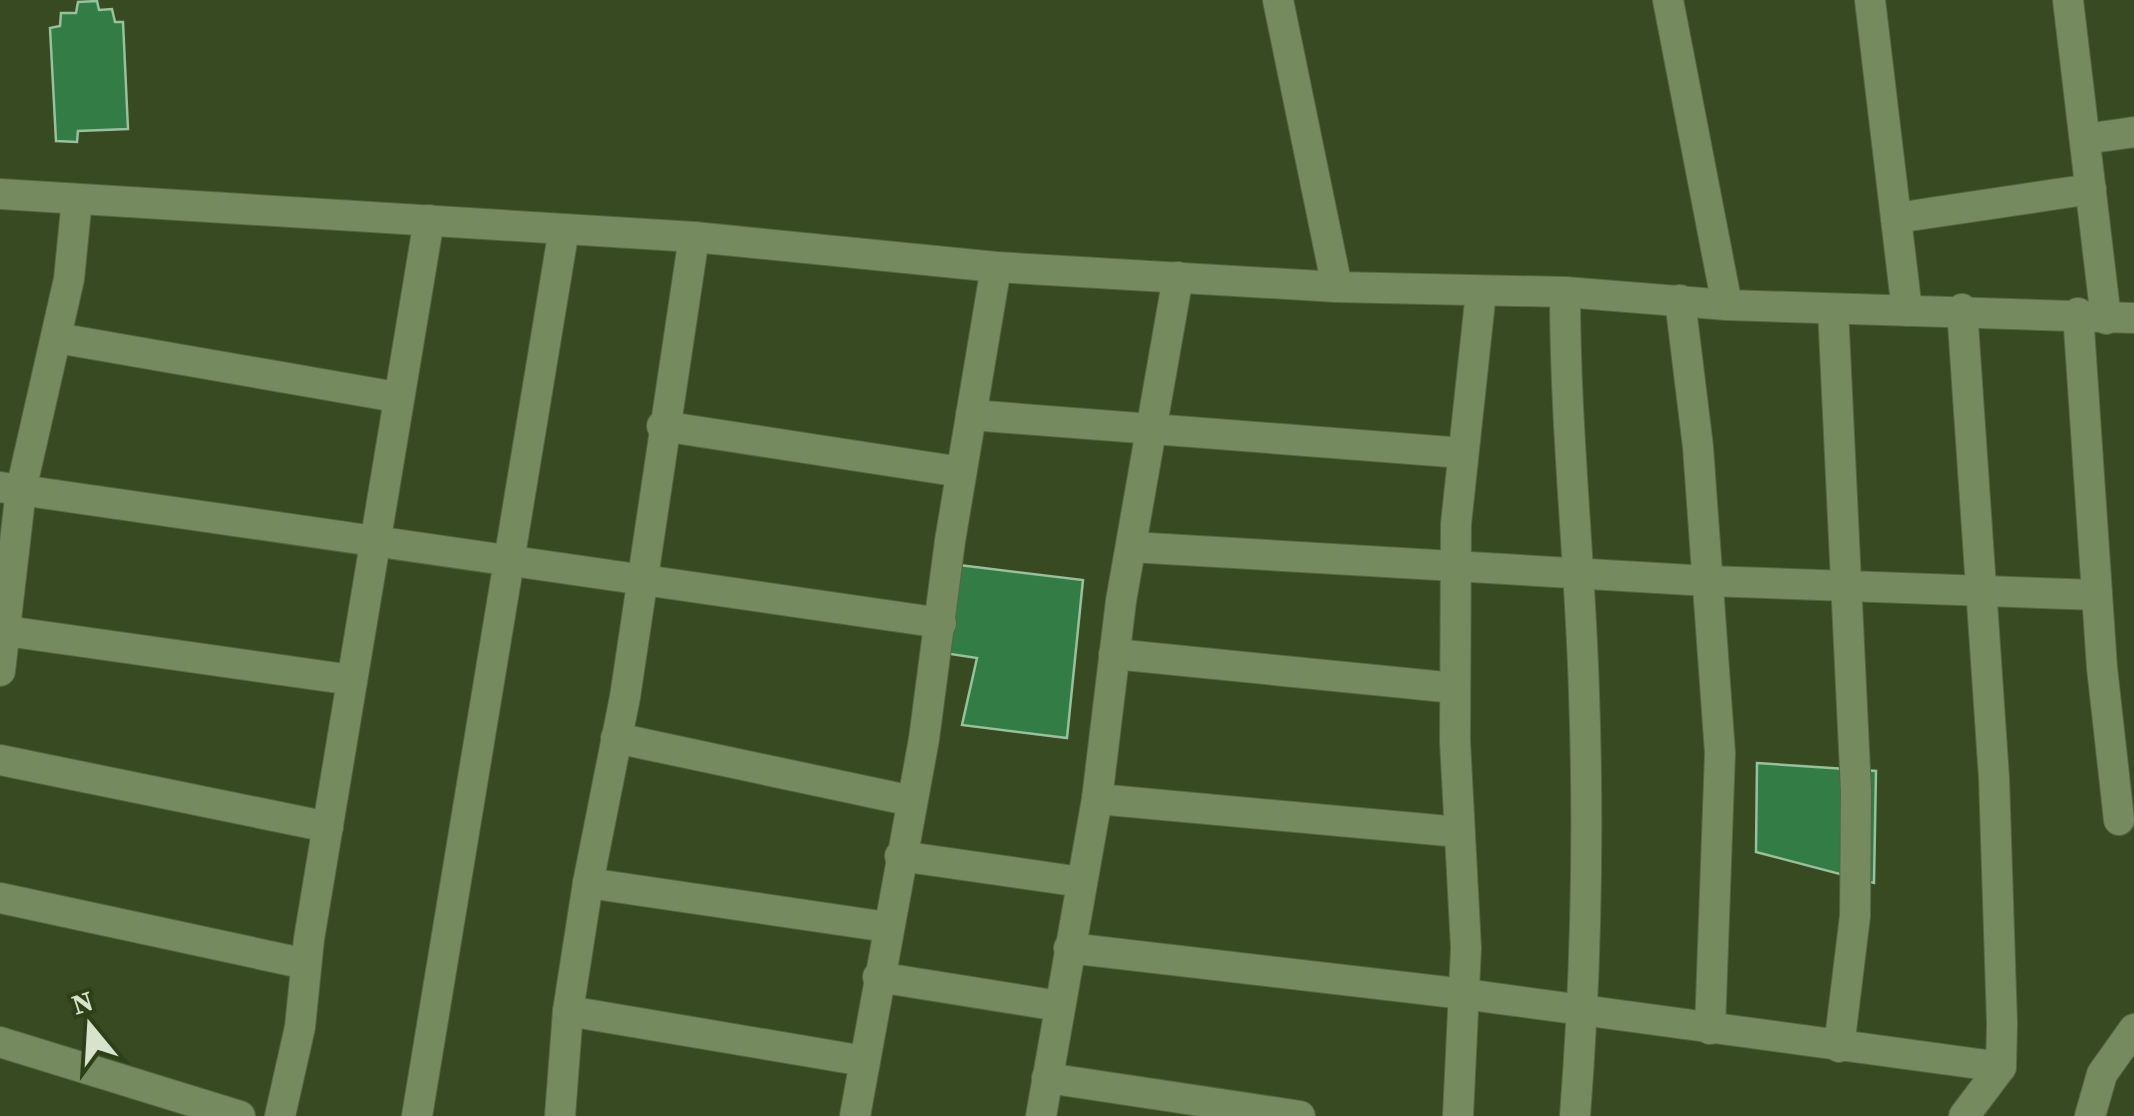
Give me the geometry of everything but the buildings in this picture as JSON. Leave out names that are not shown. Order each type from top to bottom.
[{"type":"street","points":[[1278,0],[1337,287]]},
{"type":"street","points":[[1668,0],[1727,305]]},
{"type":"street","points":[[1870,0],[1907,312]]},
{"type":"street","points":[[2068,0],[2106,317],[2098,594],[2118,820]]},
{"type":"street","points":[[2085,138],[2134,132]]},
{"type":"street","points":[[1896,218],[2091,189]]},
{"type":"street","points":[[0,194],[694,236],[996,267],[1337,287],[1565,292],[1727,305],[1907,312],[1962,309],[2106,317]]},
{"type":"street","points":[[0,671],[6,632],[11,489],[58,338],[77,199]]},
{"type":"street","points":[[280,1116],[300,1027],[306,964],[396,397],[429,220]]},
{"type":"street","points":[[417,1116],[456,900],[507,562],[564,228]]},
{"type":"street","points":[[560,1116],[568,1011],[616,738],[694,236]]},
{"type":"street","points":[[854,1116],[912,801],[996,267]]},
{"type":"street","points":[[1041,1116],[1097,799],[1130,548],[1178,277]]},
{"type":"street","points":[[1458,1116],[1464,994],[1455,688],[1456,565],[1463,452],[1481,292]]},
{"type":"street","points":[[1565,292],[1584,688],[1587,843],[1583,1009],[1574,1116]]},
{"type":"street","points":[[1680,300],[1708,581],[1720,753],[1710,1029]]},
{"type":"street","points":[[1833,309],[1856,791],[1854,916],[1839,1046]]},
{"type":"street","points":[[1962,309],[1994,796],[2001,1067],[1964,1116]]},
{"type":"street","points":[[58,338],[396,397]]},
{"type":"street","points":[[971,415],[1463,452]]},
{"type":"street","points":[[662,426],[961,472]]},
{"type":"street","points":[[11,489],[941,623]]},
{"type":"street","points":[[1130,548],[1708,581],[2098,594]]},
{"type":"street","points":[[6,632],[352,680]]},
{"type":"street","points":[[1114,654],[1455,688]]},
{"type":"street","points":[[616,738],[912,801]]},
{"type":"street","points":[[0,760],[328,828]]},
{"type":"street","points":[[1097,799],[1460,832]]},
{"type":"street","points":[[900,856],[1080,882]]},
{"type":"street","points":[[588,883],[887,927]]},
{"type":"street","points":[[0,898],[306,964]]},
{"type":"street","points":[[1070,948],[1583,1009],[2001,1067]]},
{"type":"street","points":[[878,977],[1059,1006]]},
{"type":"street","points":[[568,1011],[864,1060]]},
{"type":"street","points":[[2090,1116],[2102,1074],[2134,1029]]},
{"type":"street","points":[[0,1042],[240,1116]]},
{"type":"street","points":[[1046,1078],[1300,1116]]}]
